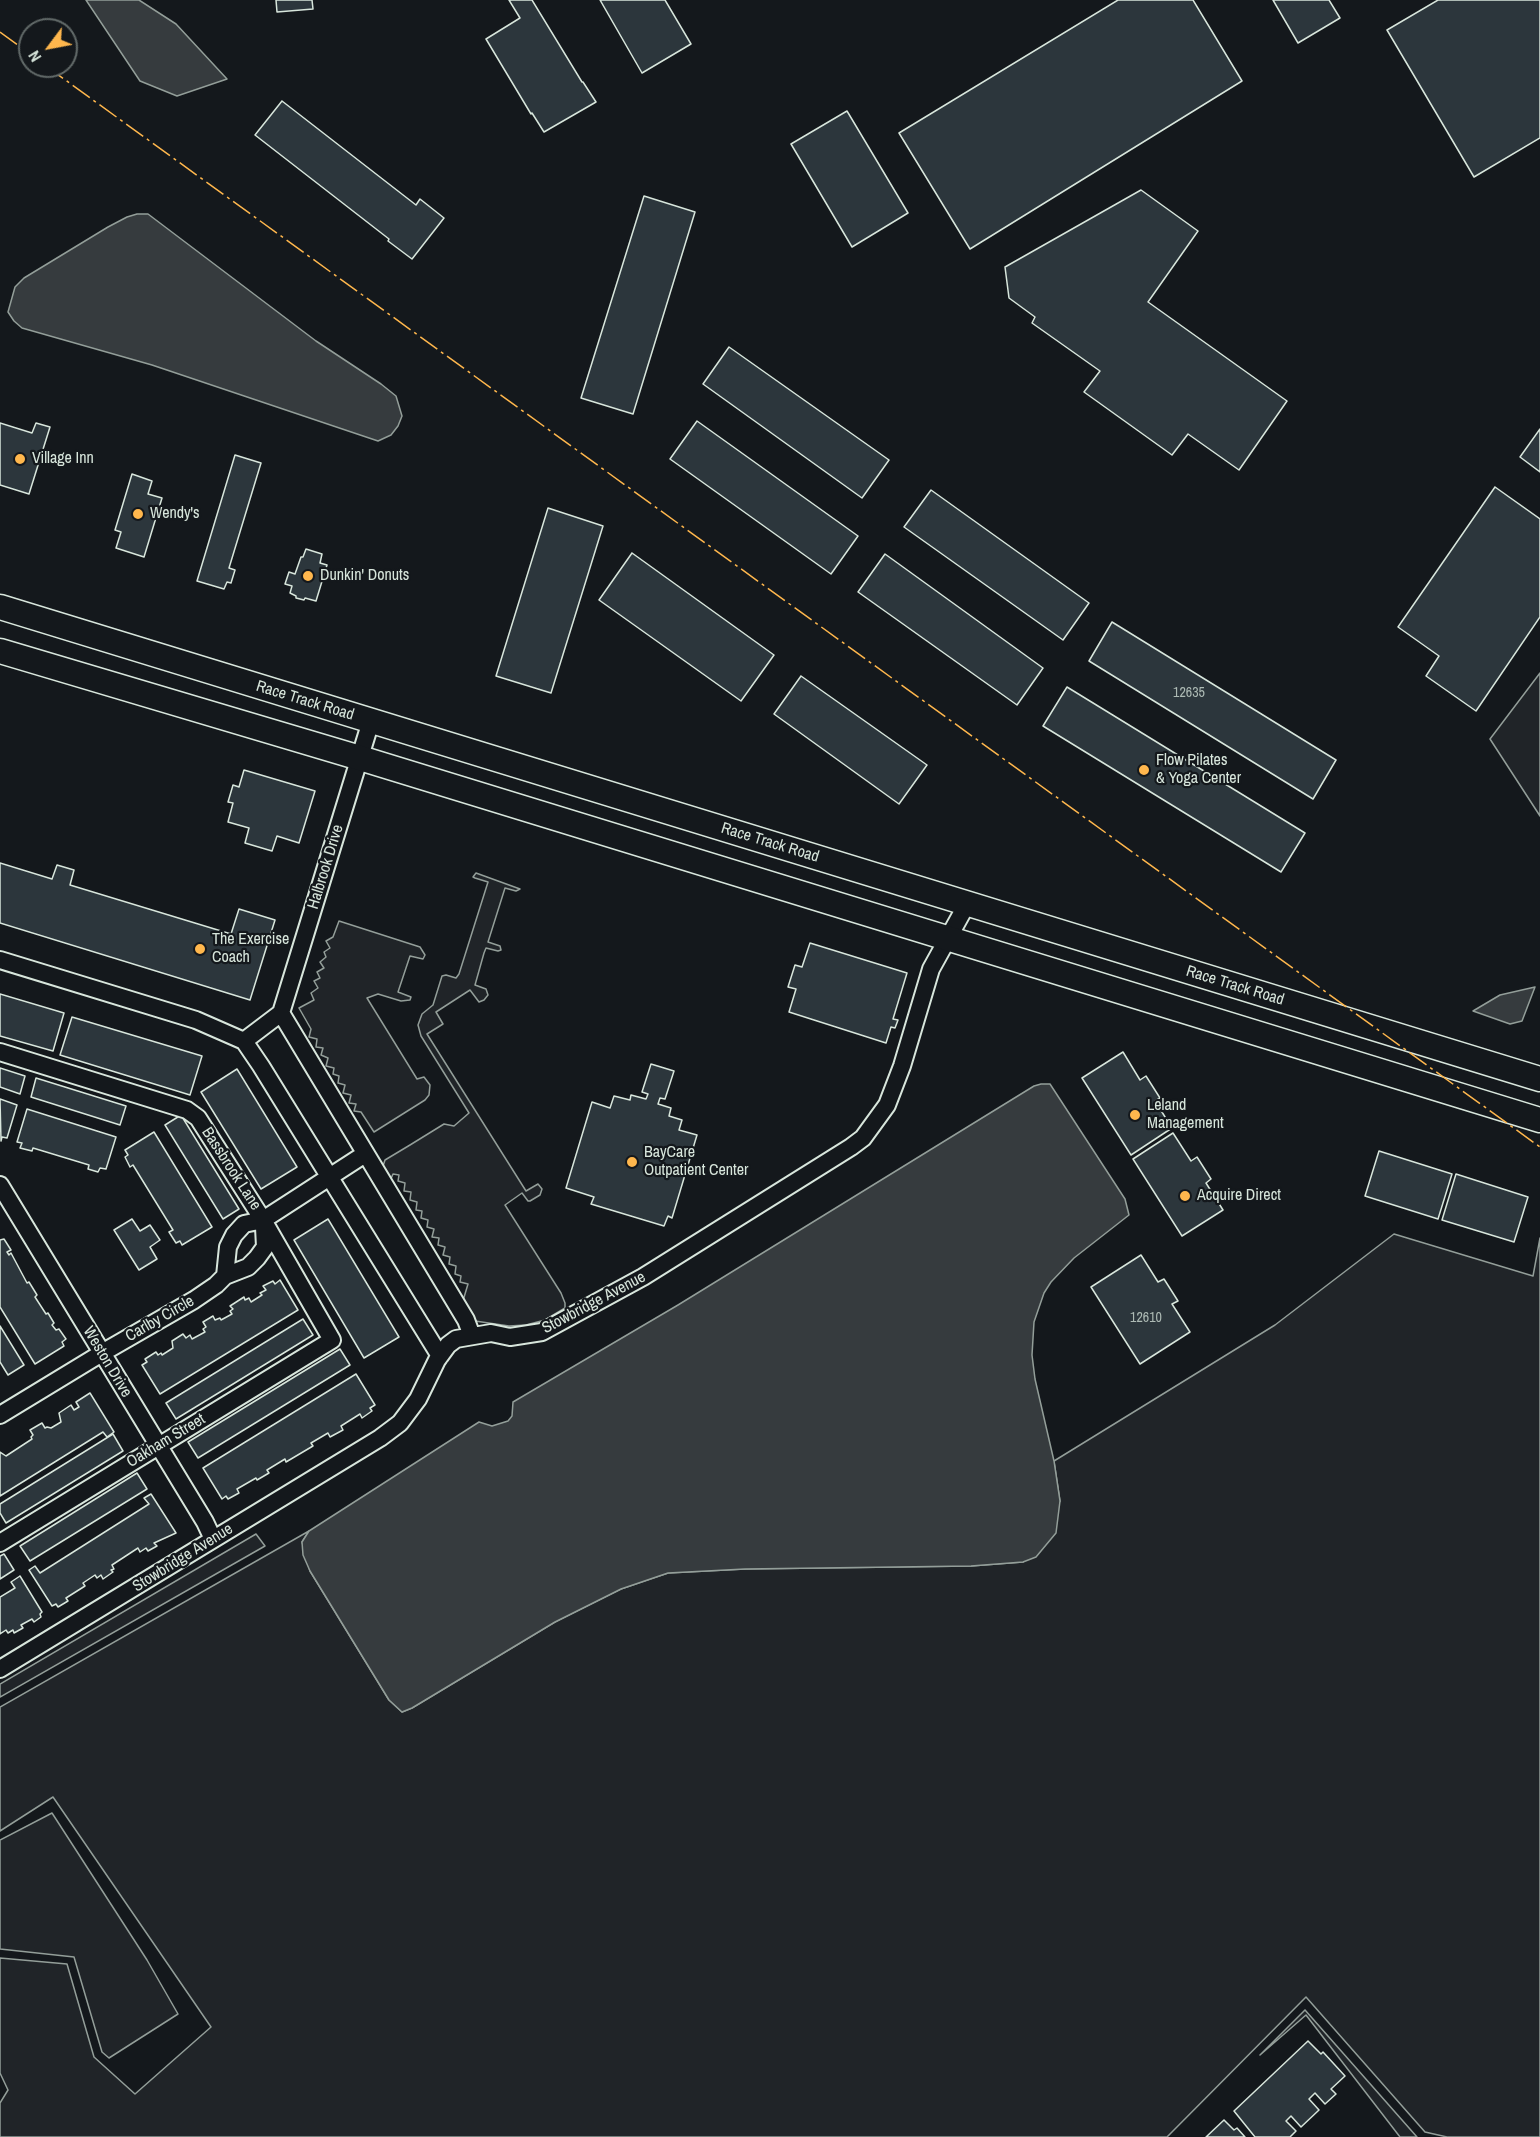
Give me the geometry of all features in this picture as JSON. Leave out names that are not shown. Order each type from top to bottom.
[{"type":"main road","name":"Race Track Road","points":[[0,607],[1540,1079]]},
{"type":"main road","points":[[0,651],[360,758],[1540,1120]]},
{"type":"main road","points":[[1310,1050],[1322,1012]]},
{"type":"street","name":"Halbrook Drive","points":[[281,1013],[371,721]]},
{"type":"street","name":"Stowbridge Avenue","points":[[0,1670],[380,1438],[400,1423],[418,1399],[440,1356],[456,1339],[491,1333],[510,1337],[524,1336],[549,1329],[642,1277],[765,1202],[863,1138],[887,1105],[899,1074],[931,969],[967,904]]},
{"type":"street","points":[[0,960],[196,1020],[244,1041],[440,1356]]},
{"type":"street","points":[[244,1041],[281,1013],[466,1320],[472,1336]]},
{"type":"street","name":"Bassbrook Lane","points":[[0,1052],[187,1110],[198,1118],[263,1220],[332,1340]]},
{"type":"street","points":[[225,1276],[228,1247],[234,1235],[244,1224],[263,1220],[365,1154]]},
{"type":"street","name":"Weston Drive","points":[[0,1185],[7,1212],[102,1353],[213,1539]]},
{"type":"street","name":"Carlby Circle","points":[[0,1415],[194,1300],[225,1276],[248,1267],[265,1247],[263,1220]]},
{"type":"street","name":"Oakham Street","points":[[0,1543],[332,1340]]},
{"type":"shaded area","points":[[86,0],[139,0],[176,24],[227,79],[177,96],[140,81]]},
{"type":"shaded area","points":[[137,214],[148,214],[316,341],[396,396],[402,416],[391,435],[378,441],[152,365],[22,328],[14,321],[8,312],[15,287],[24,278],[108,227]]},
{"type":"shaded area","points":[[1540,673],[1540,816],[1490,739]]},
{"type":"shaded area","points":[[476,873],[520,889],[516,891],[505,888],[488,942],[500,946],[501,950],[486,948],[484,953],[475,985],[486,989],[488,995],[479,1002],[470,990],[436,1012],[443,1024],[427,1034],[526,1191],[538,1184],[542,1189],[540,1195],[530,1201],[522,1193],[505,1205],[561,1293],[565,1308],[545,1320],[526,1325],[509,1326],[475,1321],[462,1304],[468,1284],[460,1282],[461,1276],[455,1274],[456,1266],[449,1264],[450,1257],[443,1255],[445,1247],[438,1245],[439,1238],[432,1237],[434,1229],[427,1227],[428,1220],[421,1218],[422,1211],[416,1210],[417,1202],[410,1200],[411,1192],[404,1191],[405,1183],[398,1181],[399,1175],[393,1174],[390,1181],[383,1166],[385,1160],[444,1124],[454,1126],[469,1113],[421,1036],[418,1025],[422,1014],[433,1005],[442,976],[456,978],[459,974],[488,882],[473,877]]},
{"type":"shaded area","points":[[339,921],[420,947],[425,955],[423,959],[410,956],[398,992],[411,997],[410,1000],[401,1001],[378,994],[367,998],[417,1079],[424,1077],[430,1085],[429,1095],[425,1100],[374,1132],[361,1112],[354,1111],[356,1104],[349,1103],[351,1095],[343,1093],[345,1085],[338,1083],[339,1076],[333,1074],[334,1068],[326,1066],[328,1058],[321,1055],[323,1048],[316,1047],[317,1039],[309,1037],[311,1029],[299,1008],[314,1000],[311,993],[318,988],[314,981],[320,978],[317,972],[324,968],[320,962],[326,957],[324,952],[330,948],[326,941],[333,937]]},
{"type":"shaded area","points":[[1535,987],[1522,1021],[1510,1024],[1473,1011],[1500,995]]},
{"type":"shaded area","points":[[1050,1084],[1125,1199],[1129,1215],[1074,1258],[1051,1282],[1044,1293],[1034,1322],[1032,1355],[1035,1379],[1054,1461],[1060,1501],[1056,1533],[1036,1557],[1023,1562],[971,1566],[745,1569],[668,1573],[621,1589],[555,1622],[412,1708],[402,1712],[389,1700],[310,1571],[303,1555],[302,1542],[309,1531],[479,1422],[492,1426],[508,1421],[512,1416],[513,1402],[678,1305],[1034,1086]]},
{"type":"shaded area","points":[[1394,1234],[1533,1276],[1540,1238],[1540,2137],[1447,2137],[1425,2132],[1306,1997],[1167,2137],[0,2137],[0,2103],[8,2090],[0,2073],[0,1958],[67,1964],[94,2057],[135,2094],[211,2027],[53,1797],[0,1831],[0,1707],[309,1531],[302,1542],[310,1571],[389,1700],[402,1712],[555,1622],[621,1589],[668,1573],[745,1569],[971,1566],[1023,1562],[1060,1501],[1054,1461],[1275,1325]]},
{"type":"shaded area","points":[[256,1534],[265,1546],[0,1697],[0,1684]]},
{"type":"shaded area","points":[[52,1813],[147,1960],[178,2014],[109,2058],[102,2052],[74,1957],[0,1949],[0,1840]]},
{"type":"shaded area","points":[[1305,2010],[1417,2137],[1400,2137],[1306,2015],[1260,2055]]},
{"type":"building","points":[[276,0],[312,0],[313,9],[277,12]]},
{"type":"building","points":[[509,0],[532,0],[596,102],[544,132],[486,39],[520,18]]},
{"type":"building","points":[[600,0],[665,0],[691,44],[642,73]]},
{"type":"building","points":[[1118,0],[1193,0],[1242,81],[970,249],[899,133]]},
{"type":"building","points":[[1273,0],[1329,0],[1340,18],[1298,43]]},
{"type":"building","points":[[1438,0],[1540,0],[1540,138],[1474,177],[1387,30]]},
{"type":"building","points":[[282,101],[416,205],[420,199],[444,218],[412,259],[255,135]]},
{"type":"building","points":[[847,111],[908,213],[852,247],[791,144]]},
{"type":"building","points":[[1141,190],[1198,231],[1148,302],[1287,401],[1239,470],[1188,434],[1172,455],[1084,392],[1100,371],[1032,323],[1035,317],[1009,298],[1005,267]]},
{"type":"building","points":[[644,196],[695,212],[633,414],[581,398]]},
{"type":"building","points":[[729,347],[889,460],[862,498],[703,384]]},
{"type":"building","points":[[697,421],[858,536],[831,574],[670,459]]},
{"type":"building","name":"Village Inn","points":[[0,423],[32,433],[36,423],[50,427],[29,494],[0,485]]},
{"type":"building","points":[[1540,429],[1540,472],[1520,457]]},
{"type":"building","points":[[235,455],[261,463],[229,568],[235,570],[231,583],[227,582],[224,589],[197,581]]},
{"type":"building","name":"Wendy's","points":[[132,474],[152,481],[148,494],[162,498],[144,557],[116,548],[121,532],[115,530]]},
{"type":"building","points":[[1495,487],[1540,519],[1540,617],[1476,711],[1426,676],[1439,656],[1398,627]]},
{"type":"building","points":[[931,490],[1089,603],[1063,640],[904,527]]},
{"type":"building","points":[[548,508],[603,526],[551,693],[496,676]]},
{"type":"building","points":[[306,549],[322,554],[320,563],[327,565],[316,601],[296,598],[290,593],[292,586],[285,584],[289,572],[295,574]]},
{"type":"building","points":[[632,553],[774,655],[741,701],[599,600]]},
{"type":"building","points":[[885,554],[1043,668],[1017,705],[858,592]]},
{"type":"building","points":[[1112,622],[1336,760],[1313,799],[1089,661]]},
{"type":"building","points":[[801,676],[927,765],[899,804],[774,714]]},
{"type":"building","points":[[1067,687],[1305,833],[1281,872],[1043,726]]},
{"type":"building","points":[[244,770],[315,791],[299,843],[277,836],[272,851],[245,843],[249,828],[228,822],[233,803],[228,802],[233,785],[239,787]]},
{"type":"building","points":[[0,863],[52,879],[57,865],[74,870],[70,885],[231,934],[239,909],[275,920],[250,1000],[0,923]]},
{"type":"building","points":[[810,943],[907,973],[893,1019],[898,1020],[895,1028],[891,1027],[886,1043],[789,1012],[796,989],[788,987],[795,965],[802,967]]},
{"type":"building","points":[[0,994],[64,1013],[53,1051],[0,1036]]},
{"type":"building","points":[[72,1017],[202,1056],[190,1095],[60,1055]]},
{"type":"building","name":"Leland Management","points":[[1123,1052],[1140,1080],[1146,1076],[1160,1098],[1155,1101],[1172,1128],[1131,1155],[1082,1078]]},
{"type":"building","name":"BayCare Outpatient Center","points":[[651,1064],[674,1071],[665,1099],[660,1098],[658,1104],[671,1108],[669,1116],[682,1120],[679,1130],[697,1135],[672,1218],[668,1216],[664,1226],[591,1204],[594,1197],[566,1188],[592,1102],[610,1108],[614,1096],[630,1100],[631,1095],[646,1099],[648,1094],[642,1092]]},
{"type":"building","points":[[0,1068],[25,1076],[20,1094],[0,1087]]},
{"type":"building","points":[[237,1069],[297,1167],[261,1189],[201,1092]]},
{"type":"building","points":[[36,1078],[126,1106],[120,1125],[31,1097]]},
{"type":"building","points":[[0,1099],[17,1105],[7,1138],[2,1137],[1,1141]]},
{"type":"building","points":[[27,1109],[116,1137],[106,1169],[100,1168],[98,1172],[88,1169],[89,1165],[33,1148],[32,1151],[20,1148],[22,1143],[17,1142]]},
{"type":"building","points":[[181,1115],[239,1209],[223,1219],[165,1125]]},
{"type":"building","points":[[154,1132],[212,1227],[182,1245],[180,1241],[176,1243],[169,1232],[173,1230],[133,1165],[130,1167],[125,1157],[128,1155],[125,1150]]},
{"type":"building","name":"Acquire Direct","points":[[1173,1133],[1191,1161],[1197,1157],[1211,1179],[1206,1183],[1223,1210],[1182,1236],[1133,1159]]},
{"type":"building","points":[[1379,1151],[1452,1174],[1438,1219],[1365,1196]]},
{"type":"building","points":[[1456,1174],[1528,1197],[1514,1242],[1442,1220]]},
{"type":"building","points":[[132,1219],[140,1231],[150,1225],[160,1240],[150,1247],[157,1259],[139,1270],[114,1230]]},
{"type":"building","points":[[328,1219],[399,1337],[364,1358],[294,1240]]},
{"type":"building","points":[[4,1239],[11,1250],[7,1252],[9,1255],[11,1253],[27,1283],[29,1282],[37,1295],[35,1297],[54,1323],[52,1325],[56,1330],[59,1329],[66,1339],[62,1342],[64,1346],[35,1364],[0,1307],[0,1240]]},
{"type":"building","points":[[1141,1255],[1158,1282],[1164,1279],[1178,1301],[1172,1304],[1190,1332],[1140,1364],[1091,1287]]},
{"type":"building","points":[[280,1280],[298,1310],[160,1394],[142,1365],[147,1362],[145,1359],[156,1352],[162,1355],[173,1348],[172,1341],[183,1334],[186,1338],[190,1335],[192,1339],[205,1332],[203,1329],[206,1327],[203,1322],[213,1316],[215,1320],[220,1318],[221,1320],[232,1314],[230,1311],[233,1309],[230,1306],[244,1297],[245,1300],[249,1298],[251,1302],[266,1290],[263,1286],[273,1281],[275,1284]]},
{"type":"building","points":[[303,1319],[313,1335],[176,1419],[166,1403]]},
{"type":"building","points":[[0,1326],[24,1365],[8,1375],[0,1362]]},
{"type":"building","points":[[340,1349],[350,1365],[198,1458],[188,1442]]},
{"type":"building","points":[[356,1374],[375,1405],[370,1408],[372,1411],[362,1418],[360,1414],[341,1426],[343,1430],[330,1437],[328,1433],[311,1443],[313,1446],[286,1462],[285,1459],[267,1470],[269,1473],[237,1489],[239,1493],[228,1499],[226,1496],[222,1499],[203,1468]]},
{"type":"building","points":[[90,1393],[114,1432],[107,1437],[103,1432],[0,1496],[0,1452],[6,1456],[32,1439],[33,1435],[30,1430],[42,1423],[45,1428],[51,1428],[61,1422],[59,1413],[71,1405],[74,1410],[79,1407],[76,1402]]},
{"type":"building","points":[[113,1434],[123,1451],[6,1523],[0,1513],[0,1504]]},
{"type":"building","points":[[137,1473],[147,1489],[30,1561],[20,1546]]},
{"type":"building","points":[[151,1494],[176,1533],[154,1543],[157,1546],[148,1551],[146,1548],[140,1552],[138,1548],[112,1565],[113,1572],[103,1579],[101,1575],[97,1578],[95,1575],[83,1583],[85,1586],[66,1598],[68,1601],[58,1607],[56,1604],[52,1606],[29,1570],[35,1566],[40,1573],[149,1504],[144,1498]]},
{"type":"building","points":[[4,1554],[14,1570],[0,1579],[0,1556]]},
{"type":"building","points":[[20,1576],[42,1612],[41,1617],[34,1622],[32,1619],[21,1625],[23,1628],[14,1633],[13,1630],[8,1633],[6,1630],[0,1634],[0,1597],[15,1588],[11,1582]]},
{"type":"building","points":[[1308,2041],[1321,2054],[1323,2052],[1345,2076],[1331,2089],[1336,2094],[1325,2104],[1315,2093],[1309,2099],[1319,2110],[1301,2127],[1291,2116],[1286,2121],[1296,2131],[1290,2137],[1255,2137],[1234,2111]]},
{"type":"building","points":[[1224,2120],[1234,2130],[1237,2128],[1245,2137],[1206,2137]]},
{"type":"power","points":[[0,32],[18,45]]},
{"type":"power","points":[[63,78],[1540,1147]]},
{"type":"place","name":"Village Inn","points":[[20,459]]},
{"type":"place","name":"Wendy's","points":[[138,514]]},
{"type":"place","name":"Dunkin' Donuts","points":[[308,576]]},
{"type":"place","name":"Flow Pilates & Yoga Center","points":[[1144,770]]},
{"type":"place","name":"The Exercise Coach","points":[[200,949]]},
{"type":"place","name":"Leland Management","points":[[1135,1115]]},
{"type":"place","name":"BayCare Outpatient Center","points":[[632,1162]]},
{"type":"place","name":"Acquire Direct","points":[[1185,1196]]}]
